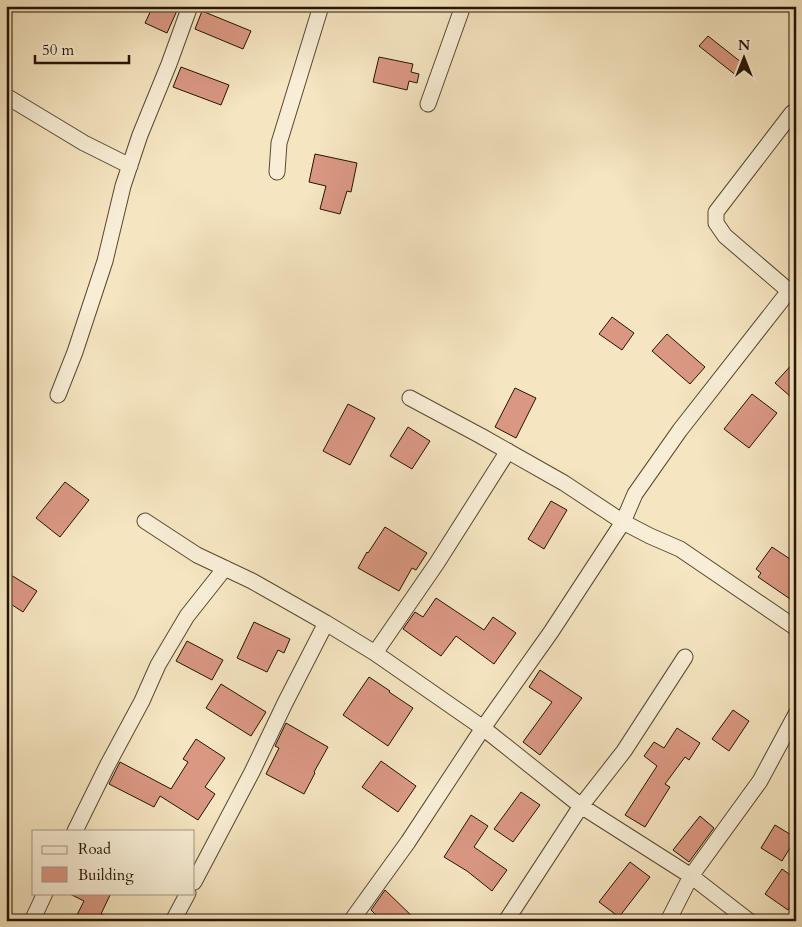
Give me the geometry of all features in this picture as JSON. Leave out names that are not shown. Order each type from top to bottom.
[{"type":"street","points":[[58,395],[75,352],[105,261],[123,186],[140,136],[190,6]]},
{"type":"street","points":[[277,172],[279,143],[321,6]]},
{"type":"street","points":[[428,104],[463,6]]},
{"type":"street","points":[[6,96],[84,143],[130,166]]},
{"type":"street","points":[[351,921],[408,842],[482,728],[551,632],[623,522],[635,494],[680,430],[793,294],[725,236],[716,224],[716,212],[792,113]]},
{"type":"street","points":[[410,398],[482,436],[564,483],[623,522],[650,536],[680,548],[796,628]]},
{"type":"street","points":[[375,653],[437,562],[508,451]]},
{"type":"street","points":[[146,521],[197,555],[252,581],[375,653],[482,728],[581,806],[691,876],[748,921]]},
{"type":"street","points":[[75,830],[142,701],[158,665],[187,616],[225,568]]},
{"type":"street","points":[[195,880],[252,772],[326,623]]},
{"type":"street","points":[[506,921],[581,806],[624,750],[685,656]]},
{"type":"street","points":[[668,921],[691,876],[760,781],[796,714]]},
{"type":"street","points":[[32,921],[45,894]]},
{"type":"street","points":[[173,921],[187,894]]},
{"type":"building","points":[[153,6],[179,6],[167,33],[145,23]]},
{"type":"building","points":[[202,11],[251,31],[243,49],[195,29]]},
{"type":"building","points":[[708,36],[746,66],[737,76],[699,46]]},
{"type":"building","points":[[379,57],[413,64],[411,72],[419,74],[417,83],[409,81],[407,90],[373,82]]},
{"type":"building","points":[[181,67],[229,85],[221,105],[173,87]]},
{"type":"building","points":[[315,154],[357,163],[351,192],[347,191],[340,214],[320,209],[326,186],[309,182]]},
{"type":"building","points":[[612,317],[634,333],[622,350],[599,334]]},
{"type":"building","points":[[667,334],[705,367],[690,384],[652,351]]},
{"type":"building","points":[[796,360],[796,392],[791,397],[775,383]]},
{"type":"building","points":[[515,388],[536,398],[516,438],[495,427]]},
{"type":"building","points":[[752,394],[777,413],[749,448],[724,429]]},
{"type":"building","points":[[348,404],[375,418],[350,465],[323,451]]},
{"type":"building","points":[[408,427],[430,441],[412,469],[390,456]]},
{"type":"building","points":[[65,482],[89,500],[60,537],[36,518]]},
{"type":"building","points":[[551,501],[567,510],[544,549],[528,539]]},
{"type":"building","points":[[385,527],[427,553],[416,570],[412,568],[399,591],[358,568]]},
{"type":"building","points":[[772,547],[796,563],[796,603],[758,577],[761,573],[756,569]]},
{"type":"building","points":[[6,572],[37,591],[23,612],[6,601]]},
{"type":"building","points":[[436,598],[484,630],[493,617],[516,633],[494,664],[456,636],[441,656],[403,629],[415,612],[423,617]]},
{"type":"building","points":[[254,622],[290,639],[284,653],[278,650],[267,672],[237,658]]},
{"type":"building","points":[[187,641],[223,660],[212,680],[176,661]]},
{"type":"building","points":[[540,670],[582,698],[540,755],[523,742],[552,702],[529,687]]},
{"type":"building","points":[[369,677],[413,708],[388,746],[343,715]]},
{"type":"building","points":[[221,684],[266,712],[251,736],[206,708]]},
{"type":"building","points":[[733,710],[749,721],[729,751],[712,739]]},
{"type":"building","points":[[286,723],[328,747],[304,794],[266,774],[279,748],[275,746]]},
{"type":"building","points":[[677,728],[700,743],[689,760],[685,757],[665,784],[670,787],[645,827],[625,815],[657,766],[644,756],[654,742],[664,748]]},
{"type":"building","points":[[196,739],[225,758],[205,787],[215,794],[198,820],[160,796],[154,807],[109,784],[120,762],[171,789],[188,762],[183,759]]},
{"type":"building","points":[[381,761],[416,786],[398,812],[362,787]]},
{"type":"building","points":[[521,792],[540,805],[513,842],[494,829]]},
{"type":"building","points":[[471,815],[488,826],[474,847],[507,870],[492,891],[467,871],[444,857]]},
{"type":"building","points":[[700,816],[714,828],[689,862],[673,850]]},
{"type":"building","points":[[775,825],[796,838],[782,861],[761,848]]},
{"type":"building","points":[[630,862],[650,877],[619,917],[599,902]]},
{"type":"building","points":[[782,869],[796,879],[796,898],[788,910],[765,894]]},
{"type":"building","points":[[385,890],[417,921],[382,921],[371,910]]},
{"type":"building","points":[[70,894],[111,894],[101,914],[116,921],[74,921],[84,901]]}]
